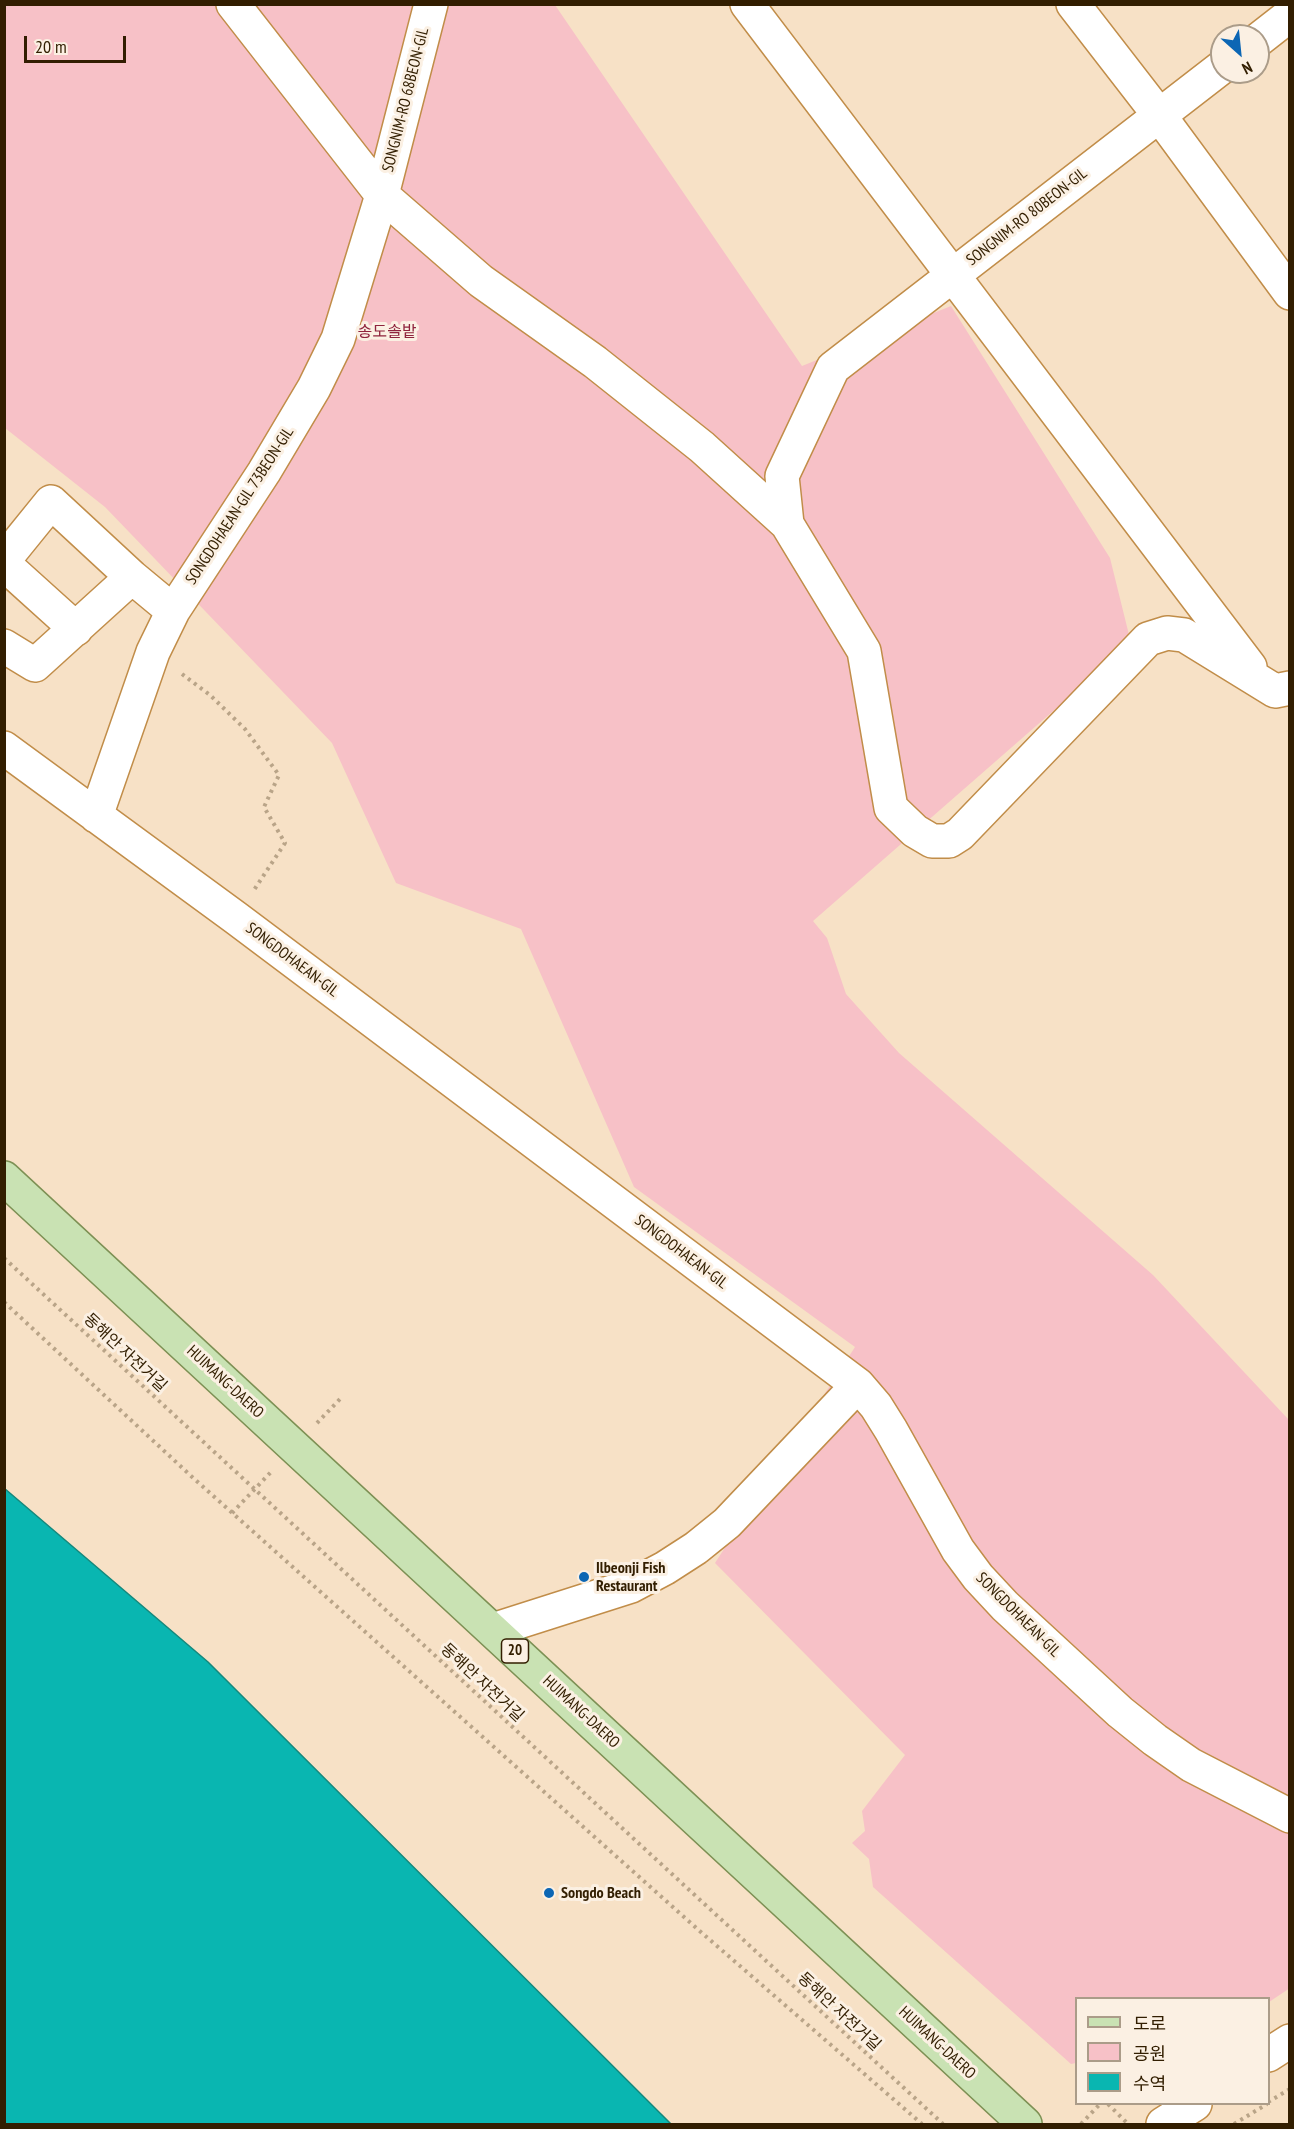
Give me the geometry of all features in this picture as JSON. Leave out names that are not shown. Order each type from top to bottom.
[{"type":"main road","name":"HUIMANG-DAERO","points":[[4,1178],[1025,2124]]},
{"type":"street","points":[[233,4],[382,195],[482,281],[595,362],[702,447],[787,524],[864,651],[891,808],[915,831],[932,841],[949,841],[960,834],[1148,639],[1167,633],[1184,635],[1276,687]]},
{"type":"street","name":"SONGNIM-RO 68BEON-GIL","points":[[382,195],[430,4]]},
{"type":"street","points":[[747,4],[951,276],[1276,687]]},
{"type":"street","points":[[1073,4],[1290,293]]},
{"type":"street","points":[[1270,30],[1290,15]]},
{"type":"street","name":"SONGNIM-RO 80BEON-GIL","points":[[787,524],[782,476],[833,368],[1210,76]]},
{"type":"street","name":"SONGDOHAEAN-GIL 73BEON-GIL","points":[[96,816],[153,652],[173,611],[264,472],[314,388],[338,339],[382,195]]},
{"type":"street","points":[[76,629],[4,562],[51,502],[132,577],[173,611]]},
{"type":"street","points":[[4,646],[35,665],[132,577]]},
{"type":"street","name":"SONGDOHAEAN-GIL","points":[[4,748],[236,918],[858,1385],[876,1406],[891,1430],[958,1551],[1005,1606],[1120,1712],[1155,1740],[1191,1765],[1290,1816]]},
{"type":"street","points":[[493,1630],[631,1586],[696,1548],[727,1523],[858,1385]]},
{"type":"street","points":[[1270,2054],[1290,2041]]},
{"type":"street","points":[[1163,2124],[1192,2105]]},
{"type":"path","points":[[153,652],[210,695],[246,729],[279,775],[264,807],[285,843],[236,918]]},
{"type":"path","name":"동해안 자전거길","points":[[4,1258],[943,2124]]},
{"type":"path","points":[[4,1302],[232,1513],[702,1933],[922,2124]]},
{"type":"path","points":[[316,1425],[341,1398]]},
{"type":"path","points":[[232,1513],[274,1469]]},
{"type":"path","points":[[1270,2102],[1290,2089]]},
{"type":"path","points":[[1081,2124],[1098,2105]]},
{"type":"path","points":[[1110,2105],[1128,2124]]},
{"type":"path","points":[[1234,2124],[1265,2105]]},
{"type":"green space","name":"송도솔밭","points":[[4,5],[555,5],[802,366],[951,306],[1110,558],[1131,643],[813,921],[827,938],[846,994],[899,1053],[1153,1275],[1289,1420],[1290,1988],[1270,2001],[1270,1997],[1075,1997],[1075,2063],[1071,2064],[873,1887],[869,1859],[852,1843],[865,1831],[862,1811],[905,1755],[715,1563],[855,1347],[634,1187],[521,929],[396,883],[332,743],[105,507],[5,428]]},
{"type":"water","points":[[4,1488],[208,1662],[671,2124],[5,2124]]},
{"type":"place","name":"Ilbeonji Fish Restaurant","points":[[584,1577]]},
{"type":"place","name":"Songdo Beach","points":[[549,1893]]}]
